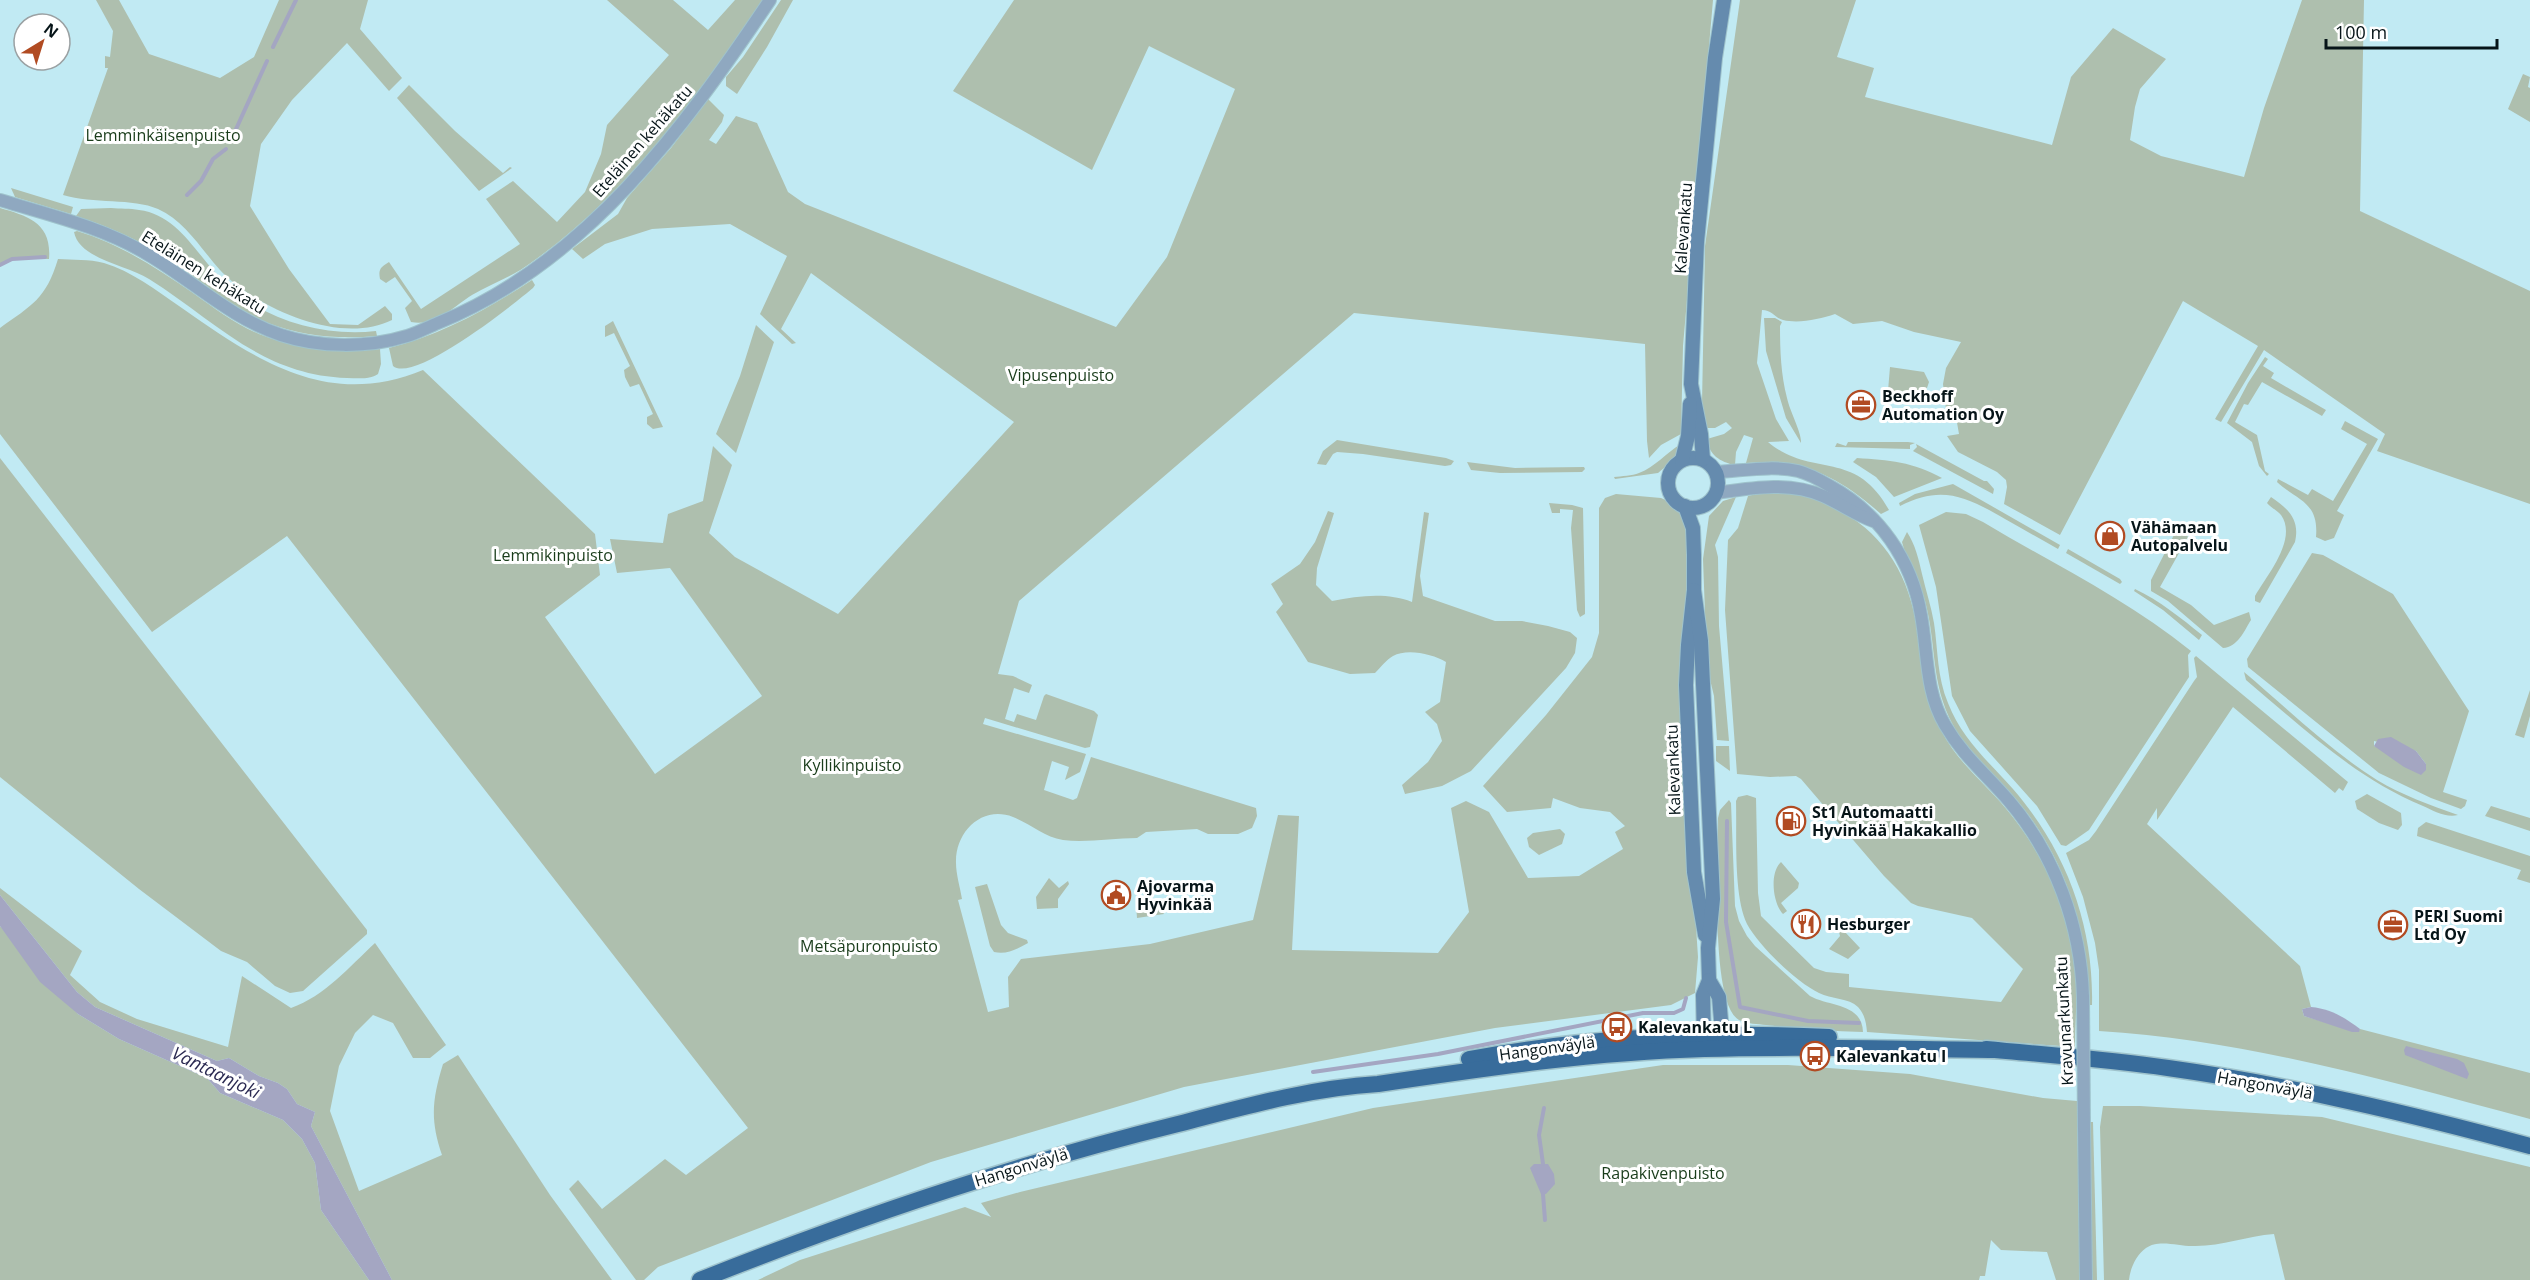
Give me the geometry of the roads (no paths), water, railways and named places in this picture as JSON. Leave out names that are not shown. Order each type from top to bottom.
[{"type":"highway","name":"Hangonväylä","points":[[700,1280],[833,1229],[1040,1160],[1274,1100],[1352,1085],[1377,1084],[1704,1042],[1996,1050],[2134,1063],[2235,1078],[2377,1107],[2530,1146]]},
{"type":"main road","name":"Kalevankatu","points":[[1703,459],[1701,434],[1691,384],[1697,242],[1714,58],[1724,0]]},
{"type":"main road","points":[[1684,507],[1702,506],[1711,501],[1716,493],[1718,482],[1716,472],[1703,459],[1682,460],[1689,428],[1691,384]]},
{"type":"main road","name":"Kalevankatu","points":[[1682,460],[1673,467],[1668,483],[1672,497],[1684,507],[1691,520],[1694,590],[1701,641],[1713,899],[1708,948],[1709,980],[1703,995],[1704,1042]]},
{"type":"main road","name":"Kalevankatu","points":[[1694,555],[1702,506]]},
{"type":"main road","name":"Kalevankatu","points":[[1709,980],[1719,997],[1723,1041]]},
{"type":"street","name":"Eteläinen kehäkatu","points":[[0,200],[116,238],[147,254],[227,308],[253,323],[282,335],[300,340],[344,345],[407,336],[457,315],[494,296],[549,258],[608,207],[650,162],[705,93],[770,0]]},
{"type":"street","name":"Kravunarkunkatu","points":[[1716,472],[1783,469],[1799,471],[1816,477],[1844,493],[1860,504],[1879,524],[1905,564],[1917,596],[1930,686],[1941,719],[1961,751],[2021,816],[2041,848],[2062,891],[2076,938],[2083,997],[2086,1280]]},
{"type":"street","points":[[1716,493],[1797,488],[1821,495],[1879,524]]},
{"type":"water","points":[[2391,737],[2416,751],[2426,764],[2426,770],[2421,775],[2404,767],[2374,746],[2378,739]]},
{"type":"water","name":"Vantaanjoki","points":[[0,895],[77,992],[95,1007],[217,1061],[229,1058],[259,1076],[278,1083],[287,1089],[297,1104],[315,1112],[311,1126],[392,1280],[369,1280],[321,1210],[315,1163],[302,1139],[283,1120],[220,1093],[207,1078],[119,1039],[78,1014],[40,982],[0,926]]},
{"type":"water","points":[[2311,1007],[2337,1014],[2360,1029],[2359,1032],[2352,1032],[2304,1016],[2302,1009]]},
{"type":"water","points":[[2406,1046],[2457,1059],[2464,1063],[2469,1074],[2467,1079],[2405,1055]]},
{"type":"water","points":[[1534,1164],[1548,1164],[1554,1174],[1555,1184],[1546,1194],[1541,1194],[1530,1168]]},
{"type":"waterway","points":[[273,47],[296,0]]},
{"type":"waterway","points":[[232,138],[267,61]]},
{"type":"waterway","points":[[187,195],[201,181],[213,159],[226,149]]},
{"type":"waterway","points":[[0,265],[12,259],[45,257]]},
{"type":"waterway","points":[[1727,821],[1726,922],[1740,1007],[1808,1021],[1859,1023]]},
{"type":"waterway","points":[[1313,1072],[1438,1054],[1643,1013],[1674,1013],[1683,1009],[1686,998]]},
{"type":"waterway","points":[[1543,1164],[1539,1135],[1544,1108]]},
{"type":"waterway","points":[[1543,1194],[1545,1220]]},
{"type":"place","name":"Beckhoff Automation Oy","points":[[1861,405]]},
{"type":"place","name":"Vähämaan Autopalvelu","points":[[2110,536]]},
{"type":"place","name":"St1 Automaatti Hyvinkää Hakakallio","points":[[1791,821]]},
{"type":"place","name":"Ajovarma Hyvinkää","points":[[1116,895]]},
{"type":"place","name":"Hesburger","points":[[1806,924]]},
{"type":"place","name":"PERI Suomi Ltd Oy","points":[[2393,925]]},
{"type":"place","name":"Kalevankatu L","points":[[1617,1027]]},
{"type":"place","name":"Kalevankatu I","points":[[1815,1056]]},
{"type":"park label","name":"Lemminkäisenpuisto","points":[[163,135]]},
{"type":"park label","name":"Vipusenpuisto","points":[[1061,375]]},
{"type":"park label","name":"Lemmikinpuisto","points":[[553,555]]},
{"type":"park label","name":"Kyllikinpuisto","points":[[852,765]]},
{"type":"park label","name":"Metsäpuronpuisto","points":[[869,946]]},
{"type":"park label","name":"Rapakivenpuisto","points":[[1663,1173]]}]
